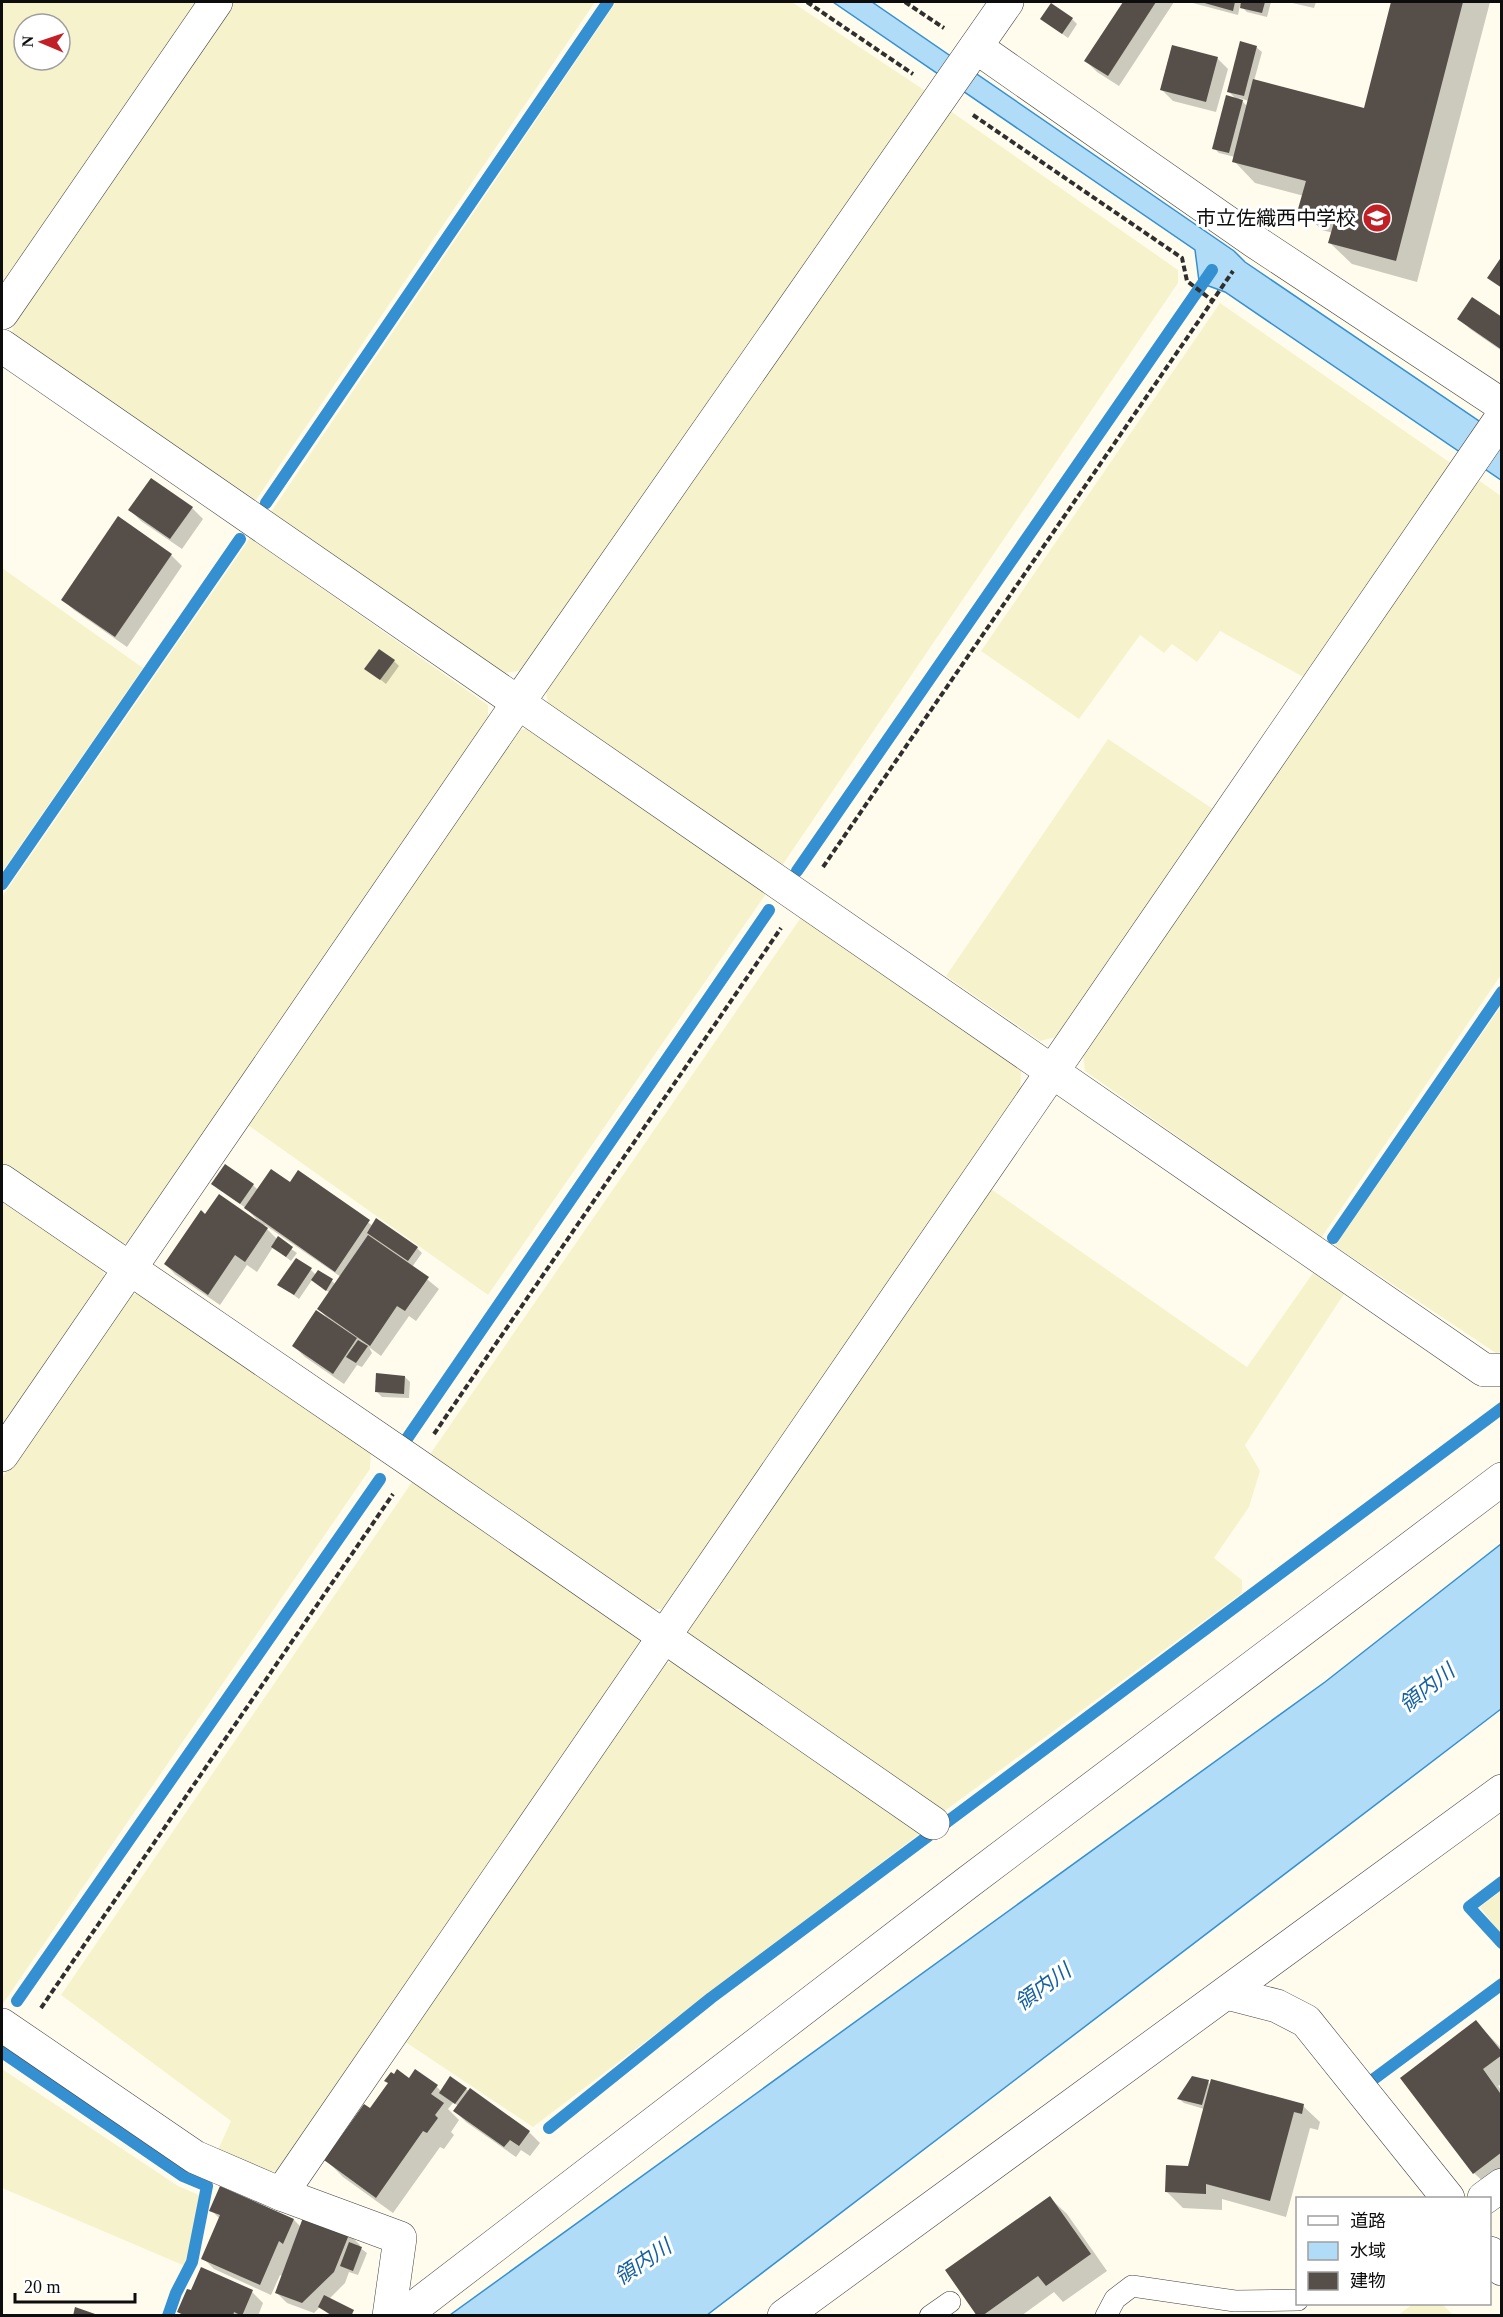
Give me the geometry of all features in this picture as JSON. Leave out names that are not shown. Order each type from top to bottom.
[{"type":"street","points":[[2,313],[216,2]]},
{"type":"street","points":[[2,1455],[518,703],[1007,2]]},
{"type":"street","points":[[281,2194],[1501,414],[1254,241],[973,50]]},
{"type":"street","points":[[2,346],[1484,1370],[1502,1370]]},
{"type":"street","points":[[2,1181],[933,1823]]},
{"type":"street","points":[[403,2316],[986,1869],[1502,1479]]},
{"type":"street","points":[[784,2316],[1502,1791]]},
{"type":"street","points":[[1227,1994],[1278,2006],[1306,2021],[1446,2197]]},
{"type":"street","points":[[11,2032],[195,2157],[281,2194],[400,2238],[389,2316]]},
{"type":"street","points":[[1487,2197],[1502,2185]]},
{"type":"street","points":[[1491,2254],[1502,2269]]},
{"type":"lane","points":[[1106,2316],[1115,2299],[1132,2286],[1235,2301],[1296,2300]]},
{"type":"lane","points":[[930,2316],[950,2302]]},
{"type":"path","points":[[11,2032],[414,1463],[1214,299],[1187,281],[1182,258],[944,92],[807,2]]},
{"type":"path","points":[[905,2],[973,50]]},
{"type":"shaded area","points":[[2,2],[198,2],[2,288]]},
{"type":"shaded area","points":[[230,2],[595,2],[256,500],[13,337],[12,317]]},
{"type":"shaded area","points":[[616,2],[792,2],[927,92],[526,670],[504,673],[271,512]]},
{"type":"shaded area","points":[[946,108],[1178,270],[1178,283],[781,867],[548,704],[545,684]]},
{"type":"shaded area","points":[[1220,303],[1455,466],[1307,679],[1220,631],[1197,662],[1172,644],[1164,653],[1140,635],[1079,719],[981,651]]},
{"type":"shaded area","points":[[1474,477],[1501,496],[1501,975],[1321,1238],[1085,1071],[1082,1048]]},
{"type":"shaded area","points":[[250,538],[488,705],[488,721],[136,1243],[107,1243],[2,1170],[2,897]]},
{"type":"shaded area","points":[[2,568],[143,668],[2,872]]},
{"type":"shaded area","points":[[529,728],[768,891],[488,1295],[248,1125],[510,732]]},
{"type":"shaded area","points":[[1108,739],[1216,811],[1060,1036],[1040,1041],[946,976]]},
{"type":"shaded area","points":[[802,916],[1021,1069],[1020,1100],[670,1609],[645,1609],[426,1460]]},
{"type":"shaded area","points":[[1501,1006],[1502,1352],[1496,1353],[1335,1246]]},
{"type":"shaded area","points":[[988,1187],[1247,1367],[1313,1273],[1344,1294],[1245,1445],[1260,1471],[1249,1507],[1214,1558],[1242,1580],[1242,1593],[943,1812],[684,1640],[680,1627]]},
{"type":"shaded area","points":[[2,1195],[101,1261],[106,1283],[2,1431]]},
{"type":"shaded area","points":[[147,1292],[371,1448],[370,1469],[2,2005],[2,1478],[125,1296]]},
{"type":"shaded area","points":[[412,1482],[644,1640],[286,2168],[272,2172],[217,2152],[231,2121],[61,1995]]},
{"type":"shaded area","points":[[682,1660],[923,1831],[533,2127],[398,2037],[656,1665]]},
{"type":"shaded area","points":[[1501,1891],[1501,1935],[1480,1907]]},
{"type":"shaded area","points":[[2,2069],[178,2186],[201,2196],[185,2266],[2,2188]]},
{"type":"shaded area","points":[[1412,2305],[1443,2305],[1453,2315],[1398,2315]]},
{"type":"water","points":[[833,2],[872,2],[1234,251],[1245,262],[1501,436],[1501,480],[1225,292],[1199,281],[1195,250]]},
{"type":"water","name":"領内川","points":[[1501,1544],[1501,1709],[707,2315],[450,2315],[1325,1682]]},
{"type":"building","points":[[1123,2],[1156,2],[1108,76],[1084,61]]},
{"type":"building","points":[[1201,2],[1235,2],[1233,11]]},
{"type":"building","points":[[1241,2],[1265,2],[1262,13],[1240,8]]},
{"type":"building","points":[[1391,2],[1463,2],[1396,261],[1328,243],[1335,219],[1298,209],[1306,181],[1232,162],[1253,79],[1364,108]]},
{"type":"building","points":[[1051,3],[1073,18],[1062,34],[1040,19]]},
{"type":"building","points":[[1240,41],[1257,46],[1244,96],[1227,92]]},
{"type":"building","points":[[1172,45],[1218,57],[1206,102],[1160,90]]},
{"type":"building","points":[[1226,95],[1243,100],[1229,153],[1212,149]]},
{"type":"building","points":[[1502,256],[1502,288],[1487,278]]},
{"type":"building","points":[[1472,297],[1502,317],[1502,350],[1457,319]]},
{"type":"building","points":[[151,478],[193,507],[170,539],[128,510]]},
{"type":"building","points":[[118,516],[172,554],[115,637],[61,600]]},
{"type":"building","points":[[379,649],[395,660],[380,680],[364,669]]},
{"type":"building","points":[[225,1164],[254,1184],[240,1204],[211,1184]]},
{"type":"building","points":[[271,1169],[290,1182],[298,1170],[370,1220],[335,1272],[244,1208]]},
{"type":"building","points":[[219,1194],[268,1228],[245,1262],[235,1255],[208,1295],[164,1264],[201,1210],[205,1214]]},
{"type":"building","points":[[376,1218],[418,1247],[408,1261],[367,1233]]},
{"type":"building","points":[[368,1235],[429,1277],[405,1311],[397,1306],[370,1346],[317,1309]]},
{"type":"building","points":[[278,1236],[293,1247],[286,1257],[271,1247]]},
{"type":"building","points":[[296,1258],[312,1268],[294,1295],[277,1285]]},
{"type":"building","points":[[318,1270],[333,1279],[326,1291],[311,1280]]},
{"type":"building","points":[[316,1310],[357,1338],[333,1374],[292,1346]]},
{"type":"building","points":[[358,1340],[368,1346],[356,1363],[346,1357]]},
{"type":"building","points":[[376,1373],[405,1376],[404,1394],[375,1392]]},
{"type":"building","points":[[1476,2020],[1502,2052],[1502,2055],[1483,2069],[1500,2093],[1502,2091],[1502,2152],[1473,2174],[1400,2078]]},
{"type":"building","points":[[397,2069],[409,2078],[415,2069],[438,2085],[431,2094],[444,2103],[435,2115],[438,2118],[427,2133],[423,2131],[376,2198],[324,2160],[364,2104],[370,2108],[388,2083],[384,2081],[391,2072],[394,2074]]},
{"type":"building","points":[[450,2076],[467,2088],[455,2104],[439,2093]]},
{"type":"building","points":[[1192,2076],[1209,2080],[1202,2105],[1177,2099]]},
{"type":"building","points":[[1211,2079],[1304,2104],[1302,2114],[1294,2112],[1270,2201],[1206,2184],[1206,2194],[1165,2192],[1166,2165],[1188,2166]]},
{"type":"building","points":[[470,2088],[530,2131],[519,2146],[510,2140],[504,2147],[453,2111]]},
{"type":"building","points":[[220,2186],[294,2219],[283,2244],[279,2241],[260,2285],[201,2259],[220,2215],[209,2211]]},
{"type":"building","points":[[1050,2196],[1091,2254],[1046,2286],[1038,2276],[982,2316],[977,2316],[945,2270]]},
{"type":"building","points":[[304,2215],[350,2232],[334,2272],[302,2303],[275,2293]]},
{"type":"building","points":[[349,2242],[362,2247],[353,2271],[340,2266]]},
{"type":"building","points":[[201,2267],[253,2290],[242,2316],[234,2312],[233,2316],[186,2316],[177,2312],[187,2289],[191,2290]]},
{"type":"building","points":[[324,2295],[354,2310],[351,2316],[333,2316],[318,2307]]},
{"type":"building","points":[[75,2307],[98,2315],[98,2316],[73,2316]]},
{"type":"waterway","points":[[266,503],[608,2]]},
{"type":"waterway","points":[[797,871],[1212,270]]},
{"type":"waterway","points":[[2,884],[240,539]]},
{"type":"waterway","points":[[406,1440],[769,910]]},
{"type":"waterway","points":[[1333,1238],[1502,992]]},
{"type":"waterway","points":[[549,2128],[711,1998],[1502,1408]]},
{"type":"waterway","points":[[17,2001],[380,1479]]},
{"type":"waterway","points":[[1502,1882],[1469,1907],[1502,1943]]},
{"type":"waterway","points":[[1367,2084],[1502,1984]]},
{"type":"waterway","points":[[2,2052],[183,2176],[207,2186],[192,2262],[176,2293],[168,2316]]},
{"type":"place","name":"市立佐織西中学校","points":[[1377,218]]}]
